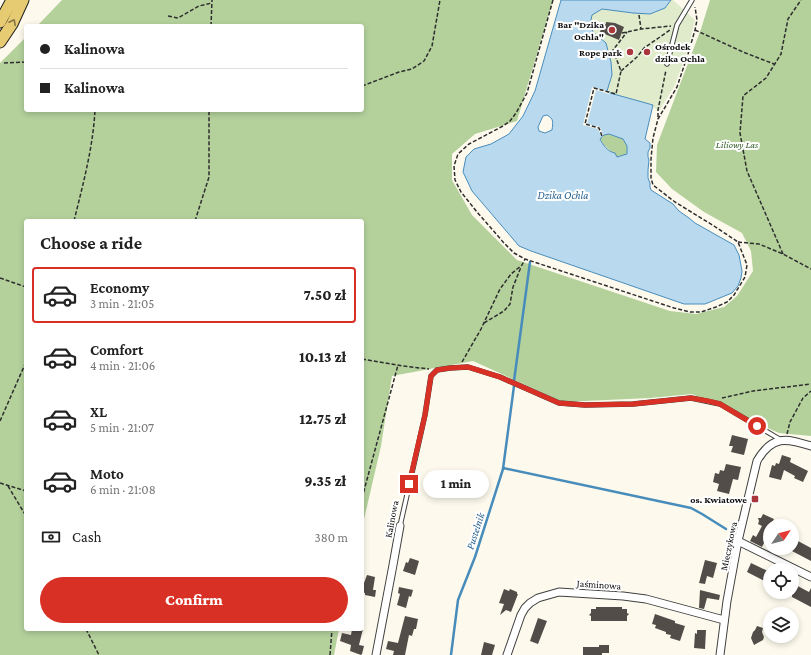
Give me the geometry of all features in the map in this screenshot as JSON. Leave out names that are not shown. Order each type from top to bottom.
[{"type":"main road","points":[[0,22],[12,0]]},
{"type":"main road","points":[[0,42],[12,24],[23,0]]},
{"type":"street","name":"Mieczykowa","points":[[720,655],[724,620],[738,541],[757,461],[762,452],[768,446],[784,440]]},
{"type":"street","points":[[784,440],[811,446]]},
{"type":"street","name":"Kalinowa","points":[[376,655],[400,526]]},
{"type":"street","points":[[738,541],[811,576]]},
{"type":"street","name":"Jaśminowa","points":[[507,655],[521,615],[525,608],[538,598],[559,592],[646,599],[724,620]]},
{"type":"lane","points":[[667,64],[677,25],[692,0]]},
{"type":"lane","points":[[437,370],[468,367],[500,377],[559,403],[585,405],[633,404],[691,398],[708,401],[720,404],[784,440]]},
{"type":"lane","name":"Kalinowa","points":[[400,526],[425,415],[431,376],[437,370]]},
{"type":"path","points":[[364,85],[399,72],[412,69],[424,61],[432,46],[440,0]]},
{"type":"path","points":[[553,0],[527,93],[516,113],[510,121],[469,144],[458,154],[454,166],[455,180],[461,192],[504,243],[514,253],[525,259],[690,312],[701,312],[716,307],[727,302],[734,295],[745,277],[747,265],[738,242]]},
{"type":"path","points":[[783,254],[747,171],[740,134],[743,96],[766,78],[781,54],[788,19],[801,0]]},
{"type":"path","points":[[168,16],[178,18],[199,6],[212,1],[212,24]]},
{"type":"path","points":[[695,7],[697,20],[688,54],[677,87],[658,120],[653,138],[651,159],[651,178],[653,185],[675,202],[738,242],[759,244],[783,254],[811,269]]},
{"type":"path","points":[[640,15],[641,29]]},
{"type":"path","points":[[622,33],[641,29],[677,25]]},
{"type":"path","points":[[621,71],[637,57],[644,48],[677,25]]},
{"type":"path","points":[[695,30],[743,52],[774,64]]},
{"type":"path","points":[[602,136],[599,128],[585,124],[594,88],[616,94],[621,71],[613,50],[627,32]]},
{"type":"path","points":[[4,63],[24,62]]},
{"type":"path","points":[[658,120],[658,110],[667,64]]},
{"type":"path","points":[[74,219],[88,165],[95,112]]},
{"type":"path","points":[[196,219],[209,177],[209,112]]},
{"type":"path","points":[[483,324],[504,311],[510,304],[513,287],[525,259]]},
{"type":"path","points":[[459,367],[483,324],[500,289],[511,274],[522,265]]},
{"type":"path","points":[[0,278],[24,286]]},
{"type":"path","points":[[364,359],[437,370]]},
{"type":"path","points":[[364,491],[398,365]]},
{"type":"path","points":[[0,421],[24,367]]},
{"type":"path","points":[[708,401],[753,391],[811,384]]},
{"type":"path","points":[[784,440],[790,422],[803,398],[811,391]]},
{"type":"path","points":[[0,483],[24,490]]},
{"type":"path","points":[[8,486],[24,513]]},
{"type":"path","points":[[87,631],[98,655]]},
{"type":"path","points":[[330,655],[332,631]]},
{"type":"green space","name":"Liliowy Las","points":[[62,0],[553,0],[517,121],[475,134],[452,154],[452,180],[472,215],[517,260],[670,311],[696,314],[724,307],[737,296],[753,271],[751,251],[742,233],[704,212],[672,189],[656,172],[657,145],[701,29],[710,0],[811,0],[811,436],[779,433],[692,394],[650,398],[563,402],[473,361],[392,376],[381,446],[364,519],[364,219],[24,219],[24,631],[339,631],[334,655],[0,655],[0,63],[24,39],[24,112],[364,112],[364,24],[39,24]]},
{"type":"green space","name":"Ośrodek dzika Ochla","points":[[671,0],[673,0],[695,20],[688,49],[675,85],[659,111],[653,107],[653,105],[609,93],[607,91],[612,75],[611,62],[606,43],[593,32],[590,25],[592,15],[602,9],[650,14],[665,8]]},
{"type":"green space","points":[[609,134],[624,139],[627,146],[627,154],[617,157],[603,144],[600,138]]},
{"type":"water","name":"Dzika Ochla","points":[[561,0],[671,0],[665,8],[650,14],[602,9],[592,15],[590,25],[593,32],[606,43],[611,62],[612,75],[607,91],[653,105],[645,139],[650,143],[648,152],[648,178],[651,190],[673,204],[679,211],[695,223],[734,245],[739,255],[742,271],[738,286],[732,293],[705,304],[684,304],[519,246],[472,191],[463,172],[466,157],[474,149],[491,144],[509,134],[523,116],[535,91]],"holes":[[[547,115],[552,119],[553,125],[552,130],[545,133],[539,131],[538,127],[543,116]],[[609,134],[623,139],[627,146],[627,154],[617,157],[615,153],[606,148],[600,139],[604,135]]]},
{"type":"pier","points":[[592,87],[610,92],[609,94],[596,90],[587,124],[600,127],[603,135],[602,137],[598,129],[583,125]]},
{"type":"building","name":"Bar \"Dzika Ochla\"","points":[[606,22],[615,23],[624,27],[619,40],[600,32],[603,23],[606,24]]},
{"type":"building","points":[[732,435],[748,439],[744,455],[731,452],[733,446],[729,446]]},
{"type":"building","points":[[782,455],[791,458],[790,462],[808,471],[803,482],[794,478],[795,476],[784,470],[781,480],[769,477],[772,465],[775,466],[776,463],[779,464]]},
{"type":"building","points":[[726,464],[741,467],[738,480],[733,479],[729,494],[717,491],[719,484],[713,482],[715,473],[719,474],[720,470],[724,471]]},
{"type":"building","points":[[763,514],[774,519],[763,519],[762,547],[750,541],[753,535],[756,537],[762,526],[758,524],[758,518],[761,518]]},
{"type":"building","points":[[799,542],[811,548],[811,561],[799,555]]},
{"type":"building","points":[[410,558],[419,561],[415,575],[403,571],[406,562],[408,563]]},
{"type":"building","points":[[705,560],[717,563],[713,578],[707,576],[705,584],[699,583]]},
{"type":"building","points":[[751,563],[763,569],[763,580],[747,572]]},
{"type":"building","points":[[367,575],[375,577],[373,590],[376,590],[375,597],[365,595],[364,583]]},
{"type":"building","points":[[399,587],[413,590],[411,597],[409,596],[406,608],[397,605],[400,594],[398,593]]},
{"type":"building","points":[[799,587],[809,592],[811,588],[811,607],[796,599],[799,599]]},
{"type":"building","points":[[504,589],[509,591],[510,589],[518,594],[511,612],[506,610],[500,615],[504,604],[499,603]]},
{"type":"building","points":[[700,590],[720,595],[719,600],[707,598],[704,609],[699,608]]},
{"type":"building","points":[[596,607],[622,607],[622,609],[627,609],[627,613],[629,614],[627,616],[627,621],[591,621],[591,616],[589,615],[591,613],[591,609],[596,609]]},
{"type":"building","points":[[655,614],[685,626],[680,641],[670,638],[671,635],[655,628],[656,625],[652,624]]},
{"type":"building","points":[[405,616],[418,619],[416,629],[414,629],[412,636],[409,635],[405,655],[393,655],[394,651],[386,649],[388,641],[398,643]]},
{"type":"building","points":[[538,618],[547,621],[538,644],[530,641]]},
{"type":"building","points":[[757,626],[763,628],[763,640],[754,645],[751,638]]},
{"type":"building","points":[[697,630],[706,630],[705,649],[694,648],[695,633],[697,634]]},
{"type":"building","points":[[352,631],[362,631],[359,645],[364,646],[361,655],[350,651],[351,645],[340,641],[342,633],[351,635]]},
{"type":"building","points":[[484,642],[495,645],[492,655],[481,655]]},
{"type":"building","points":[[599,645],[609,645],[609,653],[602,653],[602,655],[583,655],[583,647],[599,647]]},
{"type":"waterway","name":"Pustelnik","points":[[514,381],[530,262]]},
{"type":"waterway","name":"Pustelnik","points":[[451,655],[458,600],[475,557],[503,469],[514,386]]},
{"type":"waterway","points":[[503,468],[691,508],[726,529]]},
{"type":"place","name":"Bar \"Dzika Ochla\"","points":[[612,30]]},
{"type":"place","name":"Rope park","points":[[630,52]]},
{"type":"place","name":"Ośrodek dzika Ochla","points":[[647,52]]},
{"type":"place","name":"os. Kwiatowe","points":[[755,499]]},
{"type":"route","points":[[409,484],[425,415],[431,376],[437,370],[468,367],[500,377],[559,403],[585,405],[633,404],[691,398],[720,404],[757,426]]}]
